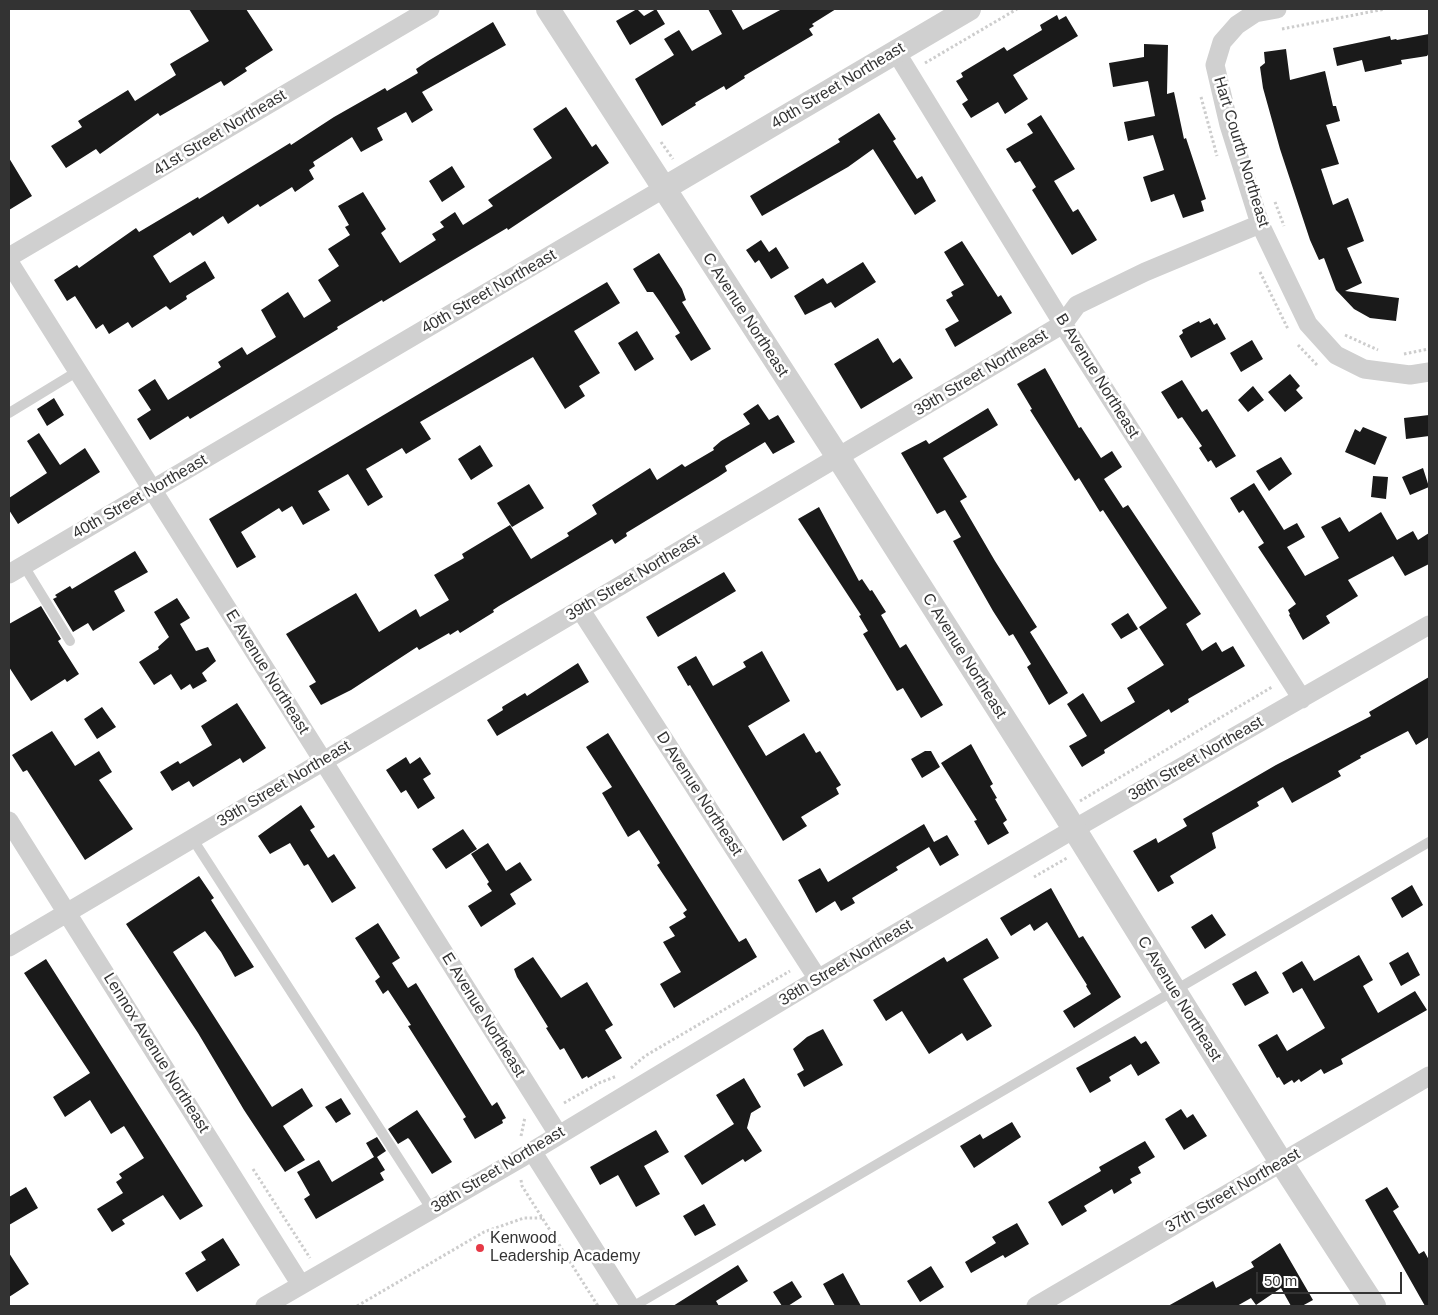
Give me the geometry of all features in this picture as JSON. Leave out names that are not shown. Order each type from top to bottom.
[{"type":"street","name":"41st Street Northeast","points":[[9,257],[430,9]]},
{"type":"street","name":"C Avenue Northeast","points":[[548,9],[838,457],[1074,829],[1281,1162],[1374,1306]]},
{"type":"street","name":"40th Street Northeast","points":[[16,570],[969,9]]},
{"type":"street","name":"Hart Courth Northeast","points":[[1277,9],[1255,13],[1237,25],[1222,42],[1215,65],[1229,125],[1260,224],[1308,324],[1336,355],[1364,369],[1410,375],[1429,372]]},
{"type":"street","name":"B Avenue Northeast","points":[[896,52],[1063,324],[1302,698]]},
{"type":"street","name":"39th Street Northeast","points":[[9,946],[1063,324],[1077,305],[1145,272],[1260,224]]},
{"type":"street","name":"E Avenue Northeast","points":[[9,262],[558,1134]]},
{"type":"street","name":"D Avenue Northeast","points":[[580,609],[818,979]]},
{"type":"street","name":"38th Street Northeast","points":[[265,1306],[432,1210],[818,979],[1074,829],[1429,625]]},
{"type":"street","name":"Lennox Avenue Northeast","points":[[9,821],[301,1285]]},
{"type":"street","name":"37th Street Northeast","points":[[1036,1306],[1429,1076]]},
{"type":"street","points":[[532,1151],[632,1306]]},
{"type":"lane","points":[[9,413],[78,372]]},
{"type":"lane","points":[[16,570],[70,642]]},
{"type":"lane","points":[[192,838],[432,1210]]},
{"type":"lane","points":[[632,1306],[1429,842]]},
{"type":"path","points":[[918,67],[1017,9]]},
{"type":"path","points":[[1278,30],[1385,9]]},
{"type":"path","points":[[1273,197],[1286,232]]},
{"type":"path","points":[[1342,332],[1367,346],[1386,352]]},
{"type":"path","points":[[1403,354],[1429,349]]},
{"type":"path","points":[[1079,801],[1289,677]]},
{"type":"path","points":[[628,1070],[645,1056],[796,967]]},
{"type":"path","points":[[564,1103],[623,1073]]},
{"type":"path","points":[[572,1098],[575,1104]]},
{"type":"path","points":[[520,1174],[522,1186],[598,1306]]},
{"type":"path","points":[[357,1306],[484,1232],[524,1218],[542,1218]]},
{"type":"building","points":[[189,9],[246,9],[273,50],[245,68],[247,71],[224,86],[221,81],[160,116],[158,113],[100,154],[96,149],[66,168],[51,146],[82,127],[78,121],[128,90],[135,101],[176,75],[170,64],[209,41]]},
{"type":"building","points":[[637,9],[644,16],[656,9],[665,24],[630,45],[616,21]]},
{"type":"building","points":[[708,9],[731,9],[743,30],[782,9],[836,9],[812,24],[814,26],[809,29],[813,35],[744,76],[745,78],[726,90],[724,86],[695,103],[696,105],[662,126],[635,79],[674,55],[664,39],[679,30],[692,51],[722,34]]},
{"type":"building","points":[[1057,15],[1059,20],[1066,16],[1078,36],[1013,75],[1028,99],[1005,114],[998,102],[971,118],[962,104],[968,100],[956,81],[963,77],[961,73],[1004,47],[1007,51],[1042,30],[1040,25]]},
{"type":"building","points":[[493,22],[506,45],[422,92],[433,110],[412,123],[406,112],[377,128],[383,140],[361,152],[352,137],[313,162],[315,166],[309,170],[314,179],[295,192],[292,187],[260,207],[258,204],[228,224],[223,216],[193,236],[190,232],[153,256],[170,283],[205,261],[215,278],[186,296],[187,299],[170,310],[166,306],[132,328],[128,322],[109,334],[103,324],[96,329],[75,296],[67,301],[54,280],[77,265],[79,268],[136,228],[139,232],[198,197],[199,199],[290,143],[291,145],[334,117],[385,88],[387,91],[418,73],[416,69]]},
{"type":"building","points":[[1429,34],[1429,53],[1427,56],[1401,60],[1402,64],[1365,72],[1362,60],[1337,66],[1333,48],[1390,36],[1391,40],[1397,40]]},
{"type":"building","points":[[1144,44],[1168,45],[1167,94],[1174,92],[1184,139],[1186,138],[1206,199],[1201,201],[1204,211],[1183,218],[1174,194],[1151,202],[1143,177],[1164,170],[1153,135],[1128,141],[1124,122],[1155,116],[1148,81],[1113,87],[1109,63],[1144,57]]},
{"type":"building","points":[[1286,49],[1290,80],[1325,71],[1333,106],[1336,106],[1340,121],[1326,125],[1339,164],[1321,169],[1333,205],[1348,198],[1364,241],[1347,248],[1362,283],[1345,291],[1399,298],[1396,321],[1370,318],[1354,309],[1336,290],[1324,258],[1319,260],[1310,240],[1280,149],[1263,88],[1260,67],[1265,63],[1264,52]]},
{"type":"building","points":[[566,107],[592,147],[596,144],[609,163],[508,230],[507,228],[383,302],[382,300],[190,419],[188,416],[150,440],[137,419],[151,410],[138,390],[155,379],[168,400],[221,367],[218,362],[242,347],[247,355],[276,337],[261,310],[288,292],[304,318],[331,301],[318,280],[339,266],[328,249],[350,235],[345,227],[349,225],[338,206],[363,192],[386,229],[381,233],[400,263],[436,240],[432,234],[444,227],[440,222],[455,212],[463,225],[493,206],[488,200],[552,158],[533,129]]},
{"type":"building","points":[[879,113],[896,139],[893,141],[917,179],[922,176],[936,201],[915,215],[873,149],[848,167],[762,216],[750,196],[840,142],[838,139]]},
{"type":"building","points":[[1041,115],[1075,169],[1054,181],[1073,212],[1078,209],[1097,240],[1072,255],[1032,190],[1036,187],[1020,161],[1015,163],[1006,149],[1033,133],[1027,124]]},
{"type":"building","points":[[9,158],[32,196],[9,210]]},
{"type":"building","points":[[452,166],[465,187],[442,202],[429,181]]},
{"type":"building","points":[[761,240],[769,252],[776,247],[789,268],[771,279],[759,260],[755,263],[746,250]]},
{"type":"building","points":[[962,241],[998,297],[1001,295],[1012,313],[955,347],[945,329],[959,321],[946,300],[953,296],[951,292],[964,285],[944,252]]},
{"type":"building","points":[[659,253],[682,289],[686,300],[682,302],[711,349],[691,361],[675,336],[680,333],[653,292],[647,292],[633,269]]},
{"type":"building","points":[[863,262],[876,282],[835,308],[831,302],[805,315],[794,296],[823,278],[827,284]]},
{"type":"building","points":[[607,282],[620,303],[574,331],[600,373],[579,386],[585,396],[565,409],[533,357],[420,422],[431,439],[406,454],[402,448],[366,469],[383,497],[368,506],[348,474],[318,491],[330,510],[303,525],[292,506],[282,512],[279,508],[241,532],[256,557],[237,568],[209,519]]},
{"type":"building","points":[[1210,318],[1214,325],[1217,323],[1226,339],[1191,358],[1179,336],[1183,333],[1182,330],[1199,321],[1200,323]]},
{"type":"building","points":[[637,331],[654,359],[635,371],[618,343]]},
{"type":"building","points":[[878,338],[893,363],[900,358],[913,378],[861,409],[834,364]]},
{"type":"building","points":[[1252,340],[1263,359],[1241,372],[1230,353]]},
{"type":"building","points":[[1045,368],[1079,428],[1081,427],[1101,458],[1112,451],[1122,467],[1104,479],[1123,508],[1128,505],[1201,614],[1186,624],[1202,651],[1216,642],[1222,652],[1233,646],[1245,666],[1188,699],[1189,702],[1171,713],[1169,709],[1104,750],[1105,753],[1082,767],[1069,746],[1087,736],[1067,704],[1083,693],[1101,722],[1135,702],[1127,688],[1164,665],[1139,627],[1167,608],[1103,510],[1100,512],[1079,478],[1075,481],[1030,410],[1032,409],[1017,384]]},
{"type":"building","points":[[1290,374],[1300,386],[1296,390],[1303,398],[1285,412],[1268,392]]},
{"type":"building","points":[[1182,380],[1202,412],[1207,409],[1236,456],[1216,468],[1211,460],[1208,462],[1199,448],[1202,446],[1182,417],[1178,419],[1161,392]]},
{"type":"building","points":[[1253,386],[1264,400],[1248,412],[1238,400]]},
{"type":"building","points":[[54,398],[64,415],[47,426],[37,409]]},
{"type":"building","points":[[758,404],[769,420],[778,415],[795,442],[773,454],[765,442],[725,466],[727,471],[718,477],[626,533],[627,536],[615,544],[612,539],[499,606],[493,610],[494,612],[460,633],[458,630],[450,635],[449,633],[419,650],[417,647],[351,690],[321,705],[309,686],[316,682],[286,634],[356,593],[379,632],[416,609],[420,617],[449,600],[434,575],[464,558],[462,554],[510,525],[531,559],[569,536],[567,533],[597,514],[592,505],[650,468],[657,480],[682,464],[685,467],[714,450],[713,448],[721,441],[750,424],[743,414]]},
{"type":"building","points":[[988,408],[998,425],[943,458],[967,497],[960,501],[1037,627],[1030,632],[1068,693],[1049,705],[1027,667],[1031,664],[1013,634],[1009,636],[993,611],[953,541],[961,537],[945,510],[937,514],[901,453],[926,440],[929,444]]},
{"type":"building","points":[[1429,415],[1429,436],[1406,439],[1404,418]]},
{"type":"building","points":[[1363,427],[1387,437],[1375,465],[1345,452],[1355,429],[1360,432]]},
{"type":"building","points":[[39,433],[60,465],[85,448],[100,472],[18,524],[9,510],[9,498],[47,473],[27,441]]},
{"type":"building","points":[[480,445],[493,466],[471,480],[458,459]]},
{"type":"building","points":[[1281,457],[1292,474],[1269,491],[1256,471]]},
{"type":"building","points":[[1423,468],[1429,487],[1410,495],[1402,477]]},
{"type":"building","points":[[1373,476],[1388,477],[1386,499],[1371,497]]},
{"type":"building","points":[[1254,483],[1284,530],[1297,523],[1305,537],[1287,547],[1305,576],[1339,558],[1321,527],[1340,517],[1349,532],[1381,512],[1397,540],[1413,531],[1418,540],[1429,533],[1429,564],[1405,576],[1393,556],[1348,580],[1358,596],[1326,616],[1330,623],[1303,640],[1288,610],[1296,604],[1258,547],[1264,543],[1243,510],[1239,513],[1230,498]]},
{"type":"building","points":[[529,484],[544,508],[512,527],[497,503]]},
{"type":"building","points":[[819,507],[859,581],[862,579],[870,591],[872,590],[886,612],[881,615],[900,648],[906,644],[943,705],[921,718],[903,688],[897,691],[863,634],[868,631],[859,616],[861,615],[798,519]]},
{"type":"building","points":[[135,551],[148,572],[114,591],[125,611],[93,631],[88,623],[73,632],[53,599],[57,597],[55,595],[70,586],[72,589]]},
{"type":"building","points":[[724,572],[736,591],[658,637],[646,617]]},
{"type":"building","points":[[177,598],[190,618],[180,624],[196,651],[208,647],[216,661],[202,673],[207,681],[193,689],[190,684],[181,690],[171,674],[154,685],[139,662],[159,649],[158,647],[169,637],[154,612]]},
{"type":"building","points":[[41,606],[61,639],[58,641],[79,674],[67,682],[65,679],[31,701],[9,667],[9,624]]},
{"type":"building","points":[[1128,613],[1138,629],[1121,639],[1111,624]]},
{"type":"building","points":[[762,651],[790,701],[748,726],[766,756],[804,733],[816,753],[820,751],[841,785],[836,788],[839,794],[801,817],[807,826],[783,841],[690,685],[688,686],[677,667],[696,656],[713,686],[746,667],[743,662]]},
{"type":"building","points":[[578,663],[589,682],[497,736],[487,720],[503,710],[502,707],[525,693],[527,696]]},
{"type":"building","points":[[1429,677],[1429,737],[1416,745],[1408,731],[1360,756],[1361,758],[1338,771],[1341,776],[1292,803],[1283,787],[1257,802],[1259,806],[1212,833],[1216,848],[1170,876],[1174,883],[1158,892],[1133,851],[1156,838],[1158,843],[1187,826],[1183,819],[1276,765],[1371,716],[1369,712]]},
{"type":"building","points":[[237,703],[266,748],[243,763],[240,758],[193,787],[189,781],[172,791],[160,772],[178,761],[180,764],[212,745],[201,726]]},
{"type":"building","points":[[102,707],[116,727],[97,739],[84,719]]},
{"type":"building","points":[[52,731],[75,766],[99,751],[112,772],[99,780],[133,829],[85,860],[27,770],[23,772],[12,755]]},
{"type":"building","points":[[608,733],[739,942],[746,938],[757,957],[674,1008],[660,984],[681,972],[663,942],[675,936],[669,927],[686,917],[683,913],[687,910],[657,865],[660,863],[639,830],[628,837],[602,793],[612,787],[586,747]]},
{"type":"building","points":[[971,744],[993,784],[990,786],[997,798],[995,799],[1007,820],[1003,823],[1009,833],[988,845],[974,821],[977,820],[941,763]]},
{"type":"building","points":[[925,751],[931,751],[940,767],[922,778],[911,759]]},
{"type":"building","points":[[406,757],[410,764],[420,757],[431,774],[423,779],[435,798],[418,809],[406,790],[401,793],[386,770]]},
{"type":"building","points":[[301,805],[315,827],[310,830],[328,858],[334,854],[356,888],[332,903],[308,864],[304,866],[290,843],[270,854],[258,836]]},
{"type":"building","points":[[924,824],[934,842],[947,835],[959,855],[940,866],[929,847],[896,867],[898,870],[852,898],[855,903],[841,911],[835,901],[816,913],[798,880],[820,868],[828,882]]},
{"type":"building","points":[[463,829],[477,849],[446,869],[432,849]]},
{"type":"building","points":[[488,843],[506,871],[520,862],[532,880],[510,894],[516,904],[481,927],[468,906],[492,891],[487,884],[489,882],[471,854]]},
{"type":"building","points":[[199,876],[214,898],[211,900],[254,967],[235,977],[221,952],[205,931],[173,952],[272,1107],[302,1088],[313,1106],[283,1126],[305,1160],[285,1172],[244,1110],[198,1033],[126,924]]},
{"type":"building","points":[[1412,885],[1423,905],[1402,918],[1391,898]]},
{"type":"building","points":[[1051,888],[1079,938],[1083,936],[1121,997],[1074,1028],[1063,1011],[1091,994],[1047,922],[1034,931],[1030,924],[1011,936],[1000,918]]},
{"type":"building","points":[[1212,914],[1226,935],[1205,949],[1191,927]]},
{"type":"building","points":[[378,923],[400,958],[392,963],[408,988],[416,983],[492,1106],[497,1102],[506,1118],[502,1120],[503,1123],[475,1139],[463,1119],[466,1117],[408,1026],[411,1025],[388,990],[383,994],[375,981],[380,977],[355,938]]},
{"type":"building","points":[[987,938],[999,958],[963,979],[992,1026],[967,1041],[962,1033],[929,1054],[902,1011],[886,1021],[873,1000],[944,957],[947,962]]},
{"type":"building","points":[[1408,952],[1420,975],[1401,986],[1389,963]]},
{"type":"building","points":[[1359,955],[1373,980],[1363,986],[1378,1013],[1415,991],[1427,1010],[1341,1059],[1343,1064],[1324,1074],[1321,1069],[1301,1082],[1299,1079],[1294,1083],[1292,1080],[1284,1085],[1279,1077],[1277,1078],[1258,1045],[1277,1034],[1287,1051],[1325,1028],[1302,988],[1293,993],[1282,973],[1302,961],[1314,981]]},
{"type":"building","points":[[533,957],[561,998],[587,982],[613,1025],[605,1030],[622,1058],[588,1078],[587,1076],[582,1079],[564,1048],[560,1050],[517,977],[514,969]]},
{"type":"building","points":[[46,959],[203,1206],[180,1220],[163,1195],[122,1220],[125,1224],[112,1232],[97,1209],[123,1193],[116,1182],[122,1178],[119,1174],[144,1158],[124,1126],[111,1134],[90,1100],[65,1117],[53,1097],[90,1073],[24,973]]},
{"type":"building","points":[[1256,971],[1269,993],[1245,1006],[1232,984]]},
{"type":"building","points":[[823,1029],[843,1065],[804,1087],[797,1074],[804,1070],[793,1049],[807,1037]]},
{"type":"building","points":[[1135,1036],[1141,1044],[1146,1041],[1160,1063],[1138,1076],[1131,1064],[1109,1077],[1111,1081],[1090,1093],[1076,1068]]},
{"type":"building","points":[[744,1078],[761,1107],[751,1113],[747,1128],[762,1151],[745,1162],[743,1159],[702,1185],[684,1156],[734,1124],[716,1095]]},
{"type":"building","points":[[341,1098],[351,1114],[336,1123],[325,1107]]},
{"type":"building","points":[[1181,1109],[1187,1118],[1193,1114],[1207,1136],[1184,1150],[1165,1119]]},
{"type":"building","points":[[417,1110],[452,1162],[432,1174],[410,1140],[408,1138],[398,1144],[388,1129]]},
{"type":"building","points":[[1012,1122],[1021,1137],[974,1168],[960,1146],[980,1134],[983,1139]]},
{"type":"building","points":[[656,1130],[669,1152],[644,1166],[660,1194],[636,1207],[618,1175],[600,1185],[590,1167]]},
{"type":"building","points":[[377,1137],[386,1151],[377,1157],[385,1170],[380,1173],[384,1180],[316,1219],[304,1199],[310,1195],[297,1172],[319,1160],[332,1182],[374,1157],[366,1143]]},
{"type":"building","points":[[1145,1141],[1155,1157],[1138,1167],[1141,1173],[1130,1179],[1132,1183],[1114,1194],[1112,1189],[1084,1206],[1087,1211],[1062,1226],[1048,1202],[1101,1171],[1099,1167]]},
{"type":"building","points":[[26,1187],[38,1208],[9,1225],[9,1197]]},
{"type":"building","points":[[1387,1187],[1399,1207],[1393,1211],[1419,1254],[1424,1251],[1429,1260],[1429,1306],[1425,1306],[1365,1200]]},
{"type":"building","points":[[704,1204],[716,1225],[695,1236],[683,1216]]},
{"type":"building","points":[[1017,1223],[1029,1244],[1005,1258],[1003,1255],[971,1273],[965,1262],[996,1243],[992,1237]]},
{"type":"building","points":[[223,1238],[240,1265],[197,1292],[185,1273],[206,1260],[201,1252]]},
{"type":"building","points":[[1280,1243],[1313,1300],[1302,1306],[1291,1306],[1281,1288],[1256,1305],[1251,1298],[1237,1306],[1168,1306],[1213,1281],[1216,1288],[1254,1267],[1251,1262]]},
{"type":"building","points":[[9,1253],[29,1284],[9,1297]]},
{"type":"building","points":[[738,1265],[748,1281],[716,1301],[719,1306],[673,1306]]},
{"type":"building","points":[[931,1266],[944,1287],[920,1302],[907,1281]]},
{"type":"building","points":[[843,1273],[861,1306],[835,1306],[823,1284]]},
{"type":"building","points":[[792,1281],[802,1297],[788,1306],[782,1306],[773,1292]]},
{"type":"place","name":"Kenwood Leadership Academy","points":[[480,1248]]}]
